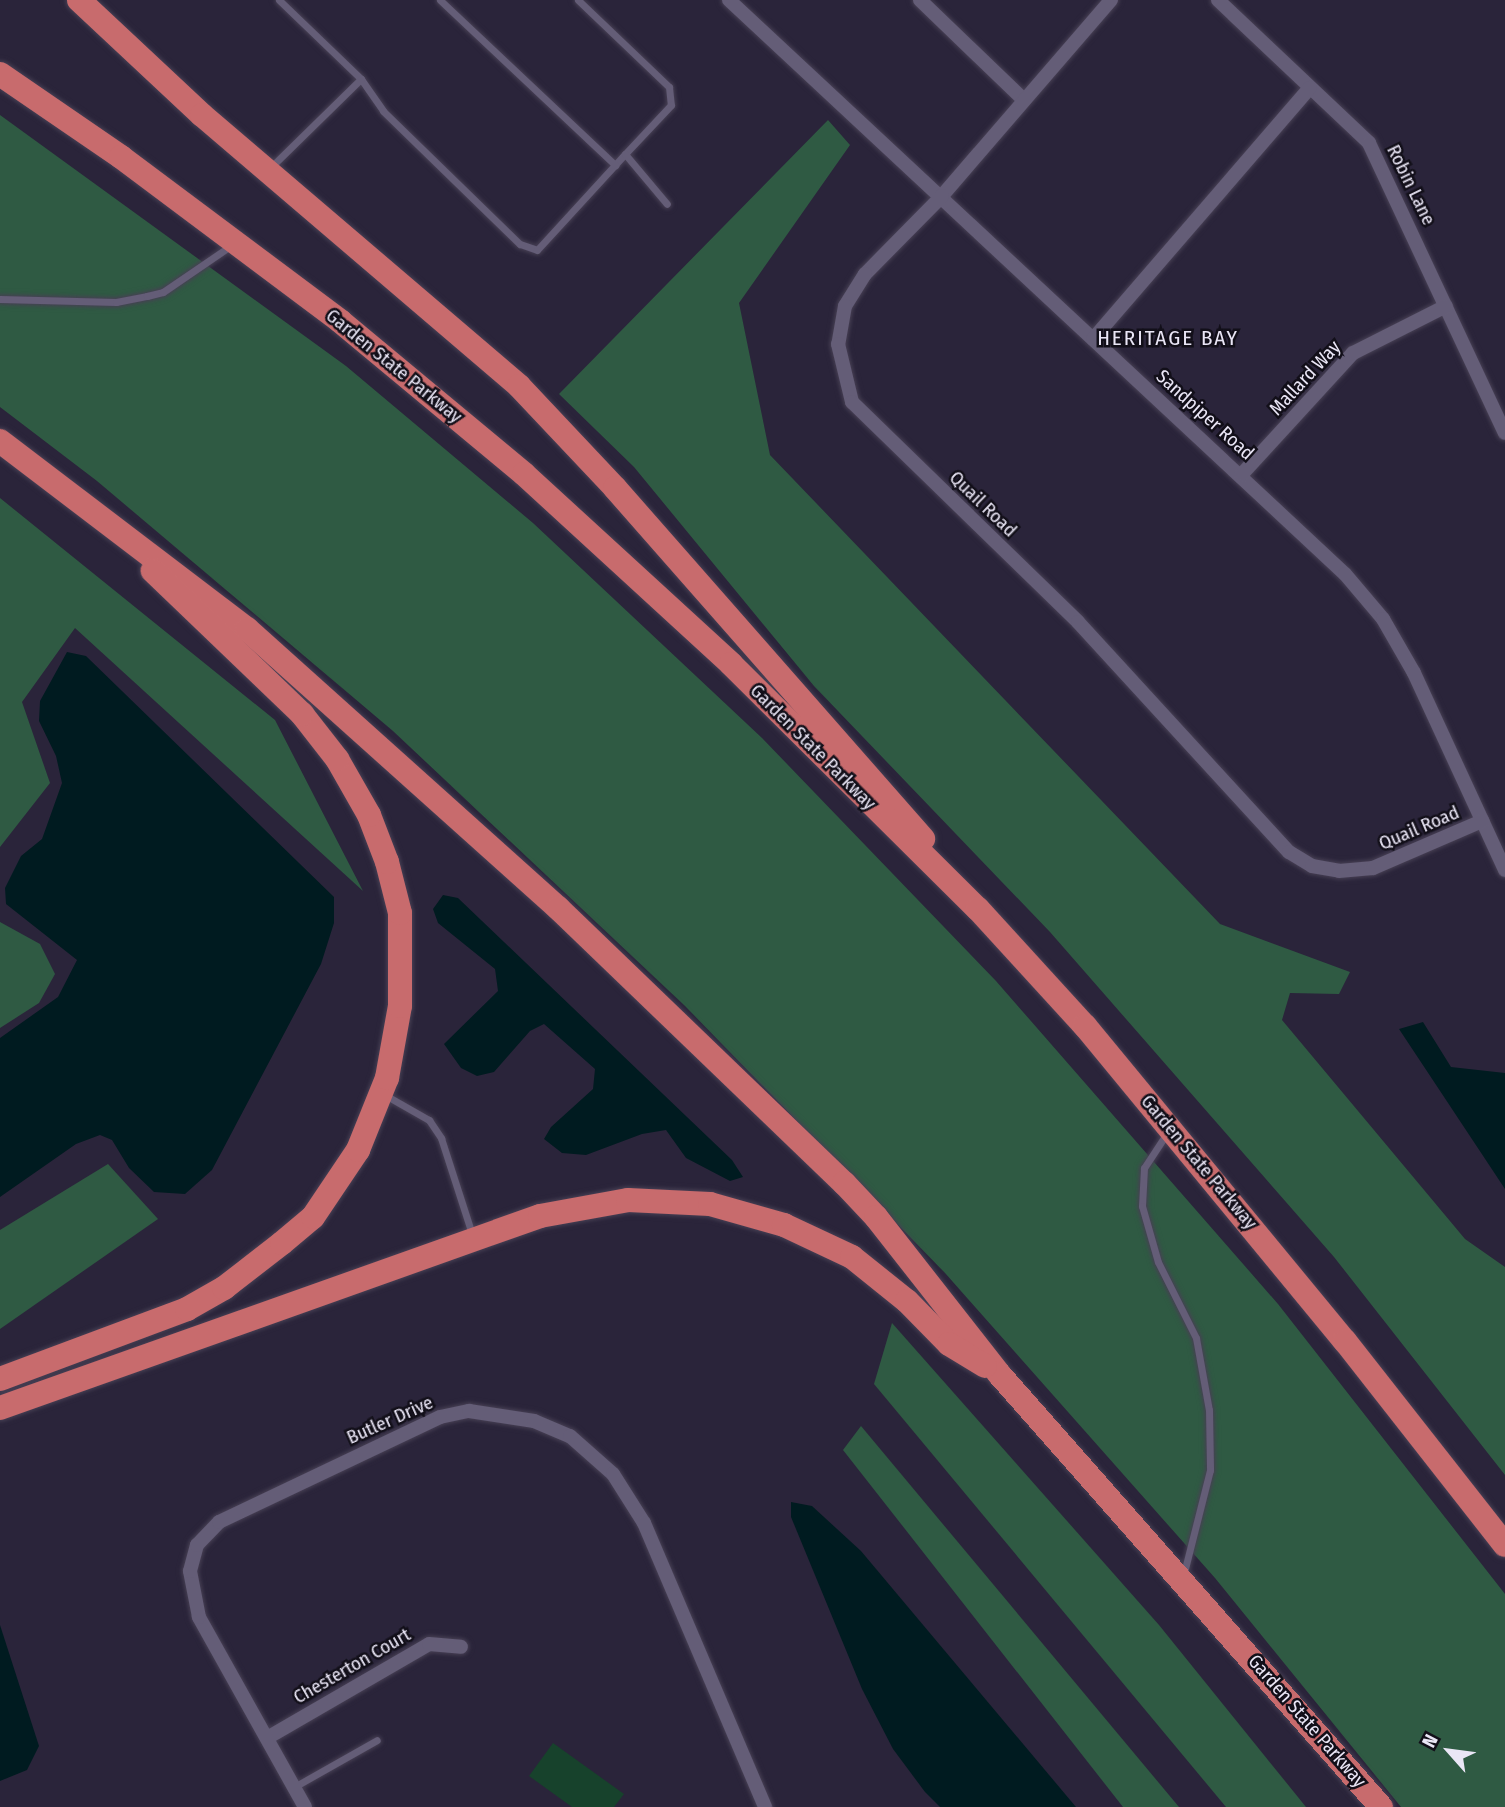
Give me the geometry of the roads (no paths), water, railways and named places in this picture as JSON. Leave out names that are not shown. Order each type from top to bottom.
[{"type":"highway","points":[[79,0],[267,171],[485,355],[551,418],[789,691],[902,812],[945,876]]},
{"type":"highway","name":"Garden State Parkway","points":[[0,74],[237,242],[412,380],[632,570],[945,876],[1085,1026],[1172,1128],[1505,1545]]},
{"type":"highway","name":"Garden State Parkway","points":[[0,441],[229,614],[558,908],[860,1200],[1000,1375],[1182,1577],[1381,1807]]},
{"type":"highway","points":[[0,1378],[115,1339],[224,1288],[313,1217],[358,1150],[381,1094],[400,1006],[403,959],[397,900],[369,816],[337,759],[302,714],[47,474]]},
{"type":"highway","points":[[0,1408],[540,1216],[628,1200],[710,1204],[746,1213],[852,1257],[907,1301],[949,1344],[1000,1375]]},
{"type":"street","name":"Sandpiper Road","points":[[729,0],[1242,474],[1345,574],[1383,619],[1414,673],[1505,870]]},
{"type":"street","points":[[920,0],[1023,99]]},
{"type":"street","name":"Quail Road","points":[[1111,0],[942,196],[865,274],[845,306],[838,344],[852,402],[1078,622],[1289,852],[1312,866],[1339,871],[1373,868],[1482,821]]},
{"type":"street","name":"Robin Lane","points":[[1218,0],[1369,143],[1505,433]]},
{"type":"street","points":[[1093,339],[1310,88]]},
{"type":"street","name":"Mallard Way","points":[[1242,474],[1353,353],[1446,306]]},
{"type":"street","name":"Butler Drive","points":[[305,1807],[199,1616],[190,1571],[197,1545],[219,1522],[440,1417],[469,1411],[508,1415],[570,1436],[613,1474],[644,1523],[765,1807]]},
{"type":"street","name":"Chesterton Court","points":[[267,1738],[429,1644],[461,1647]]},
{"type":"lane","points":[[279,0],[361,79],[383,111],[520,244],[537,250],[671,105],[669,87],[578,0]]},
{"type":"lane","points":[[440,0],[615,165]]},
{"type":"lane","points":[[267,171],[361,79]]},
{"type":"lane","points":[[625,154],[667,204]]},
{"type":"lane","points":[[0,299],[116,302],[163,292],[237,242]]},
{"type":"lane","points":[[381,1094],[429,1119],[441,1138],[474,1239]]},
{"type":"lane","points":[[1172,1128],[1153,1149],[1142,1183],[1150,1240],[1196,1338],[1209,1410],[1210,1469],[1182,1577]]},
{"type":"lane","points":[[294,1787],[377,1740]]},
{"type":"district","name":"HERITAGE BAY","points":[[1168,338]]}]
